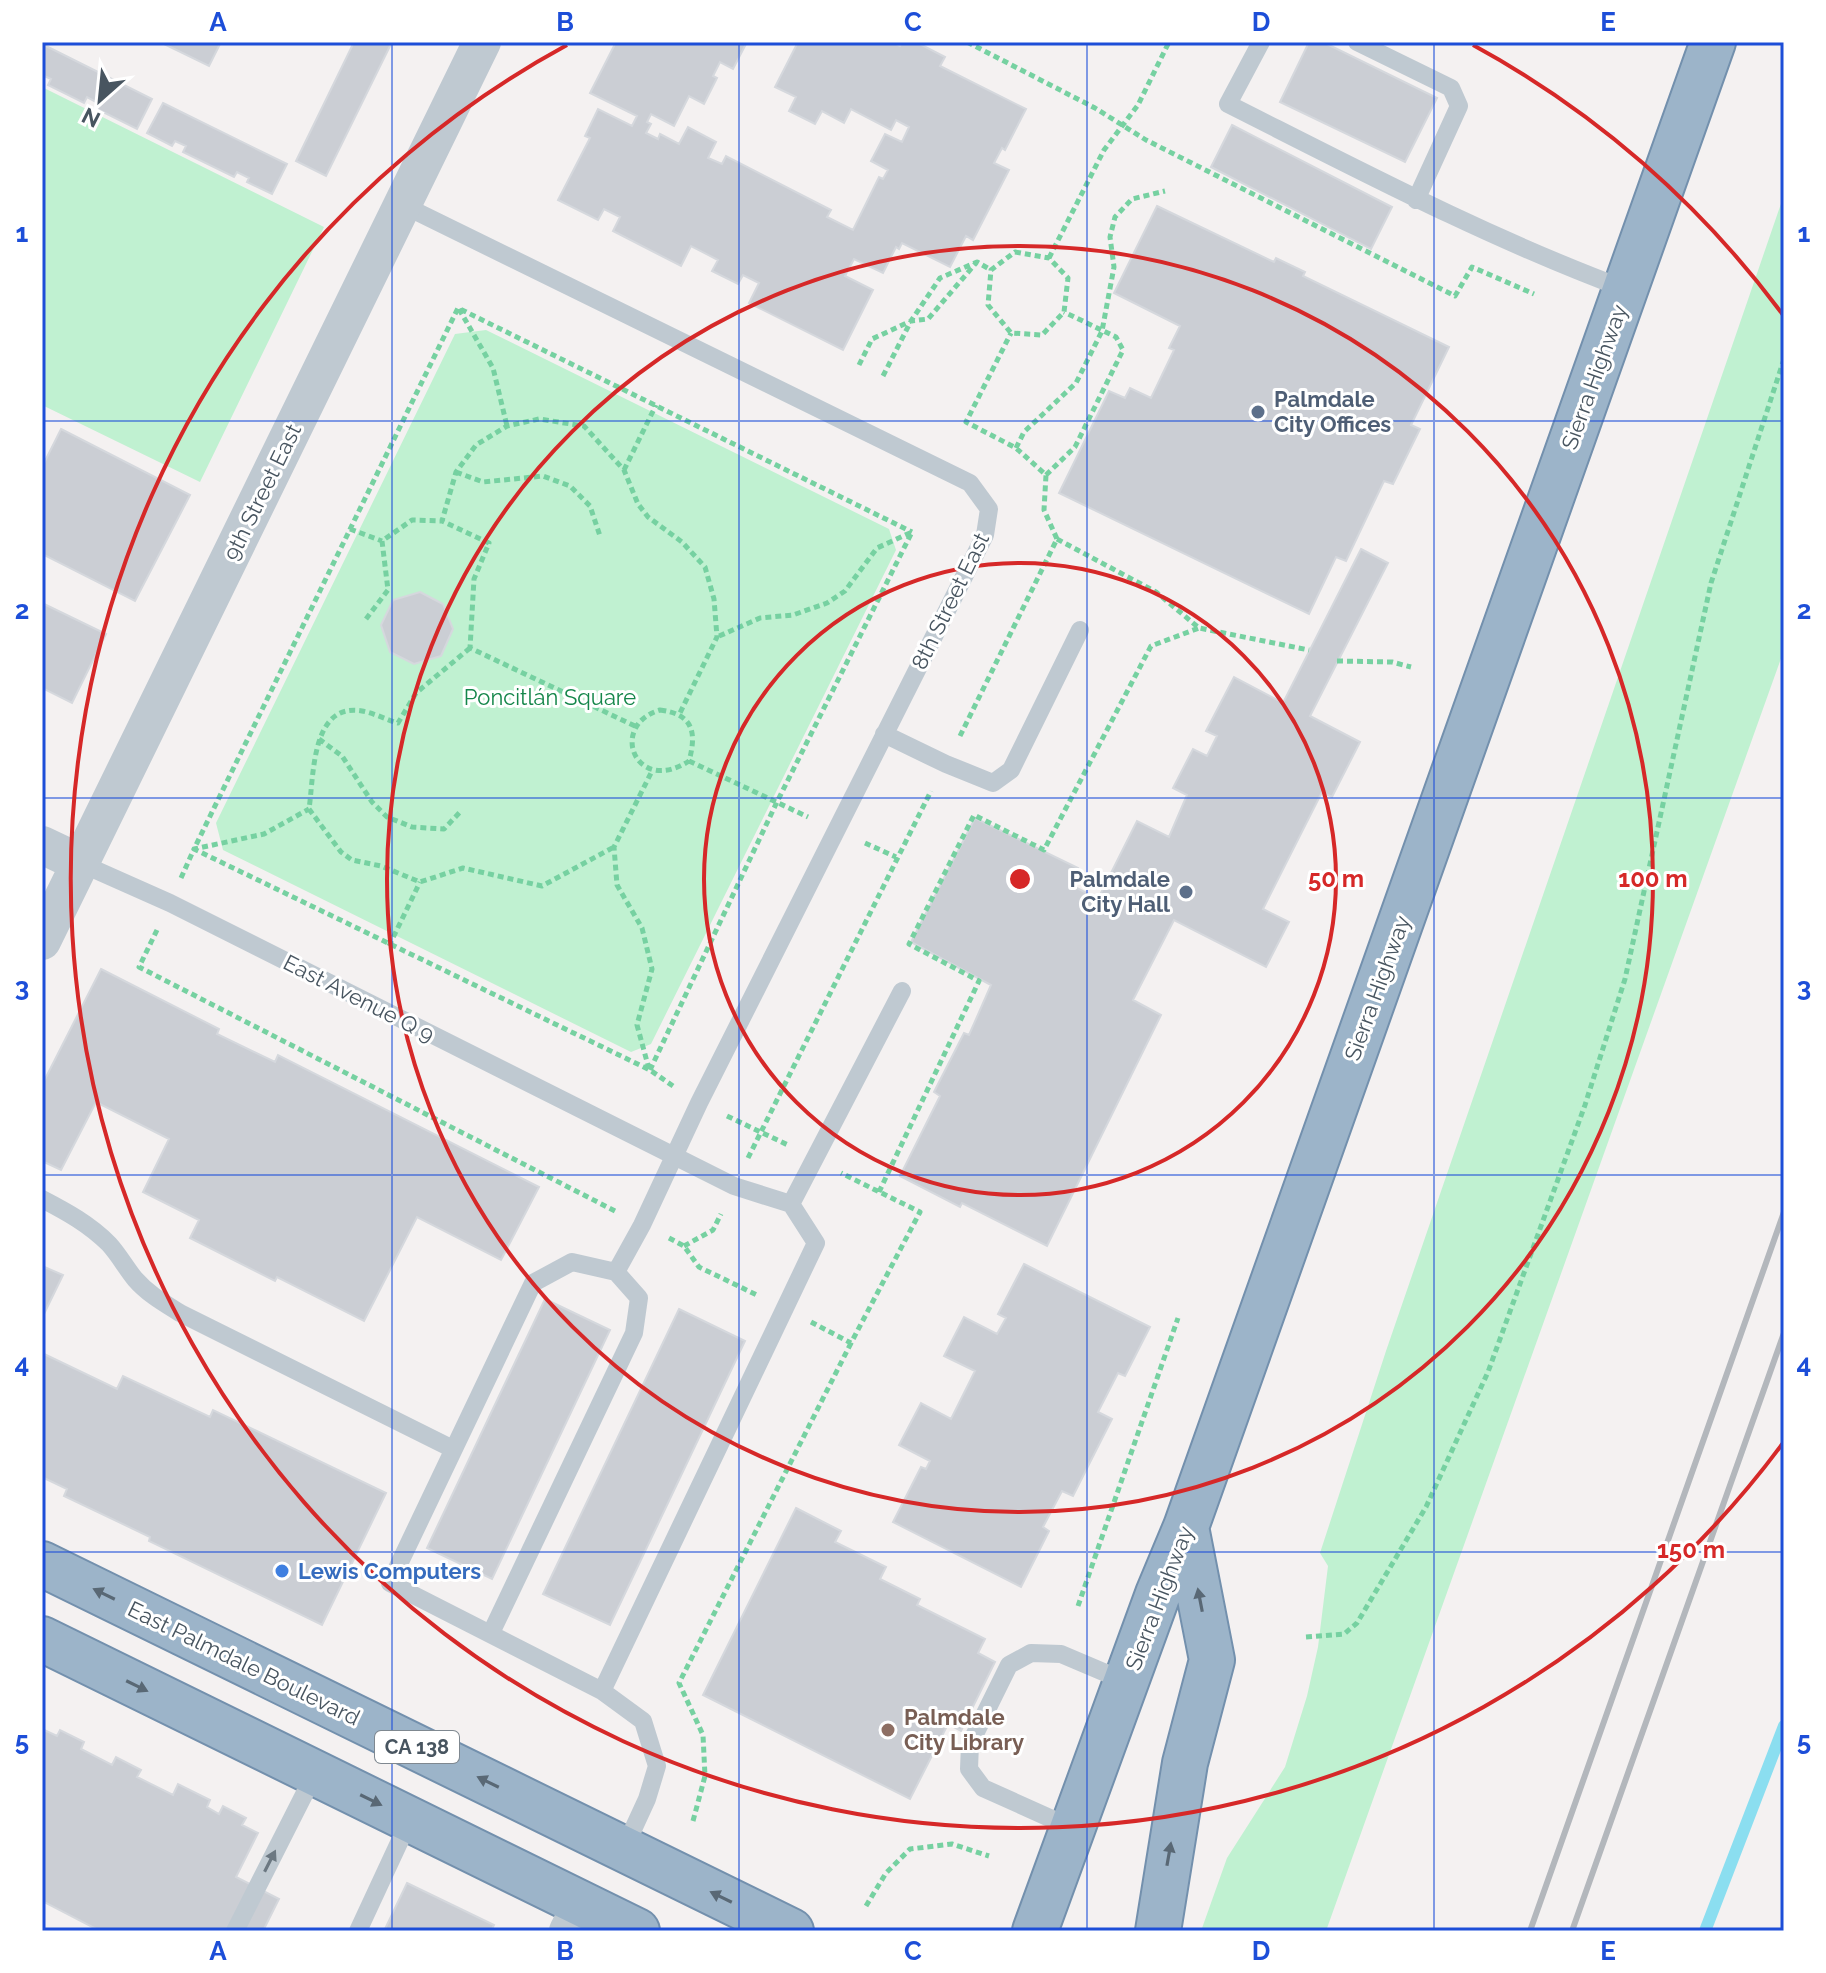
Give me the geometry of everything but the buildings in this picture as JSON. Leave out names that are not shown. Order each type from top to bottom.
[{"type":"highway","name":"Sierra Highway","points":[[1035,1931],[1158,1594],[1186,1527],[1625,289],[1702,46]]},
{"type":"highway","points":[[1158,1931],[1185,1763],[1212,1660],[1186,1527]]},
{"type":"highway","name":"East Palmdale Boulevard","points":[[42,1564],[791,1931]]},
{"type":"highway","points":[[42,1639],[410,1819],[575,1917],[637,1931]]},
{"type":"street","name":"9th Street East","points":[[42,941],[482,42]]},
{"type":"street","name":"East Avenue Q 9","points":[[42,845],[80,863]]},
{"type":"lane","points":[[1261,42],[1228,104],[1416,200],[1542,258],[1625,289]]},
{"type":"lane","points":[[1357,42],[1451,88],[1459,106],[1416,200]]},
{"type":"lane","name":"8th Street East","points":[[403,205],[970,483],[989,509],[985,535],[616,1272]]},
{"type":"lane","points":[[884,734],[993,783],[1011,770],[1080,630]]},
{"type":"lane","name":"East Avenue Q 9","points":[[80,863],[170,903],[734,1186],[791,1204]]},
{"type":"lane","points":[[602,1691],[816,1243],[791,1204],[902,991]]},
{"type":"lane","points":[[42,1199],[78,1217],[112,1248],[137,1281],[156,1299],[453,1449]]},
{"type":"lane","points":[[491,1633],[634,1333],[639,1298],[616,1272],[572,1262],[533,1283],[390,1583],[602,1691],[643,1721],[657,1766],[647,1799],[624,1849]]},
{"type":"lane","points":[[1073,1828],[983,1788],[969,1769],[970,1744],[1009,1665],[1031,1653],[1061,1654],[1127,1682]]},
{"type":"lane","points":[[235,1931],[315,1773]]},
{"type":"lane","points":[[358,1931],[410,1819]]},
{"type":"path","points":[[967,42],[1095,108],[1121,126],[1455,296],[1472,267],[1534,294]]},
{"type":"path","points":[[1049,258],[1104,150],[1138,105],[1169,42]]},
{"type":"path","points":[[1016,448],[1024,432],[1076,383],[1102,331],[1114,267],[1110,237],[1115,217],[1132,199],[1165,191]]},
{"type":"path","points":[[1015,252],[1049,258],[1068,278],[1064,312],[1042,335],[1011,333],[988,305],[991,270],[1015,252]]},
{"type":"path","points":[[977,262],[991,270]]},
{"type":"path","points":[[883,376],[911,321],[940,278],[977,262]]},
{"type":"path","points":[[859,365],[872,339],[911,321],[928,319],[977,262]]},
{"type":"path","points":[[458,308],[912,532]]},
{"type":"path","points":[[458,308],[493,368],[507,426]]},
{"type":"path","points":[[458,308],[139,967],[684,1246],[713,1230],[896,857],[946,764],[1057,539]]},
{"type":"path","points":[[1064,312],[1116,337],[1123,350],[1075,447],[1046,475],[1044,510],[1057,539],[1156,592],[1199,628],[1309,650]]},
{"type":"path","points":[[1011,333],[966,422],[1016,448],[1046,475]]},
{"type":"path","points":[[1306,1637],[1344,1634],[1357,1623],[1426,1507],[1488,1372],[1585,1105],[1625,979],[1711,583],[1784,359]]},
{"type":"path","points":[[624,470],[656,405]]},
{"type":"path","points":[[442,521],[456,472],[476,445],[507,426],[539,419],[584,426],[624,470],[638,504],[648,517],[682,542],[705,567],[714,599],[717,637],[679,715]]},
{"type":"path","points":[[456,472],[483,482],[543,476],[570,486],[590,506],[600,536]]},
{"type":"path","points":[[382,541],[412,520],[442,521],[489,543],[474,579],[470,648],[416,693],[398,723],[360,710],[338,713],[325,725],[319,739],[309,809],[341,852],[352,860],[381,866],[420,882],[463,868],[542,886],[614,847]]},
{"type":"path","points":[[350,529],[382,541]]},
{"type":"path","points":[[717,637],[760,618],[793,615],[827,603],[845,591],[877,548],[912,532]]},
{"type":"path","points":[[650,1070],[776,804],[912,532]]},
{"type":"path","points":[[366,619],[388,590],[382,541]]},
{"type":"path","points":[[879,1192],[979,981],[909,944],[974,815],[1044,850],[1151,646],[1199,628]]},
{"type":"path","points":[[470,648],[635,726]]},
{"type":"path","points":[[1337,661],[1392,662],[1411,667]]},
{"type":"path","points":[[660,710],[679,715],[686,720],[694,736],[689,761],[675,770],[652,771],[636,756],[632,747],[635,726],[641,718],[660,710]]},
{"type":"path","points":[[319,739],[342,756],[372,802],[387,817],[412,827],[444,829],[461,811]]},
{"type":"path","points":[[689,761],[776,804]]},
{"type":"path","points":[[650,1070],[637,1025],[652,969],[642,928],[617,885],[614,847],[652,771]]},
{"type":"path","points":[[194,849],[264,834],[309,809]]},
{"type":"path","points":[[194,849],[650,1070]]},
{"type":"path","points":[[389,946],[420,882]]},
{"type":"path","points":[[1078,1606],[1178,1318]]},
{"type":"path","points":[[693,1821],[705,1776],[703,1735],[679,1683],[851,1343]]},
{"type":"path","points":[[866,1906],[886,1873],[910,1849],[952,1844],[989,1856]]},
{"type":"green space","points":[[42,87],[324,227],[200,482],[42,405]]},
{"type":"green space","points":[[1784,195],[1784,650],[1326,1931],[1201,1931],[1227,1858],[1285,1767],[1318,1647],[1328,1566],[1320,1553],[1386,1351]]},
{"type":"green space","name":"Poncitlán Square","points":[[486,330],[889,529],[896,550],[651,1044],[631,1052],[223,850],[216,823],[455,334]]},
{"type":"waterway","points":[[1705,1931],[1784,1726]]},
{"type":"railway","points":[[1530,1931],[1784,1212]]},
{"type":"railway","points":[[1572,1931],[1784,1333]]},
{"type":"place","name":"Palmdale City Offices","points":[[1258,412]]},
{"type":"place","name":"Palmdale City Hall","points":[[1186,892]]},
{"type":"place","name":"Lewis Computers","points":[[282,1571]]},
{"type":"place","name":"Palmdale City Library","points":[[888,1730]]}]
